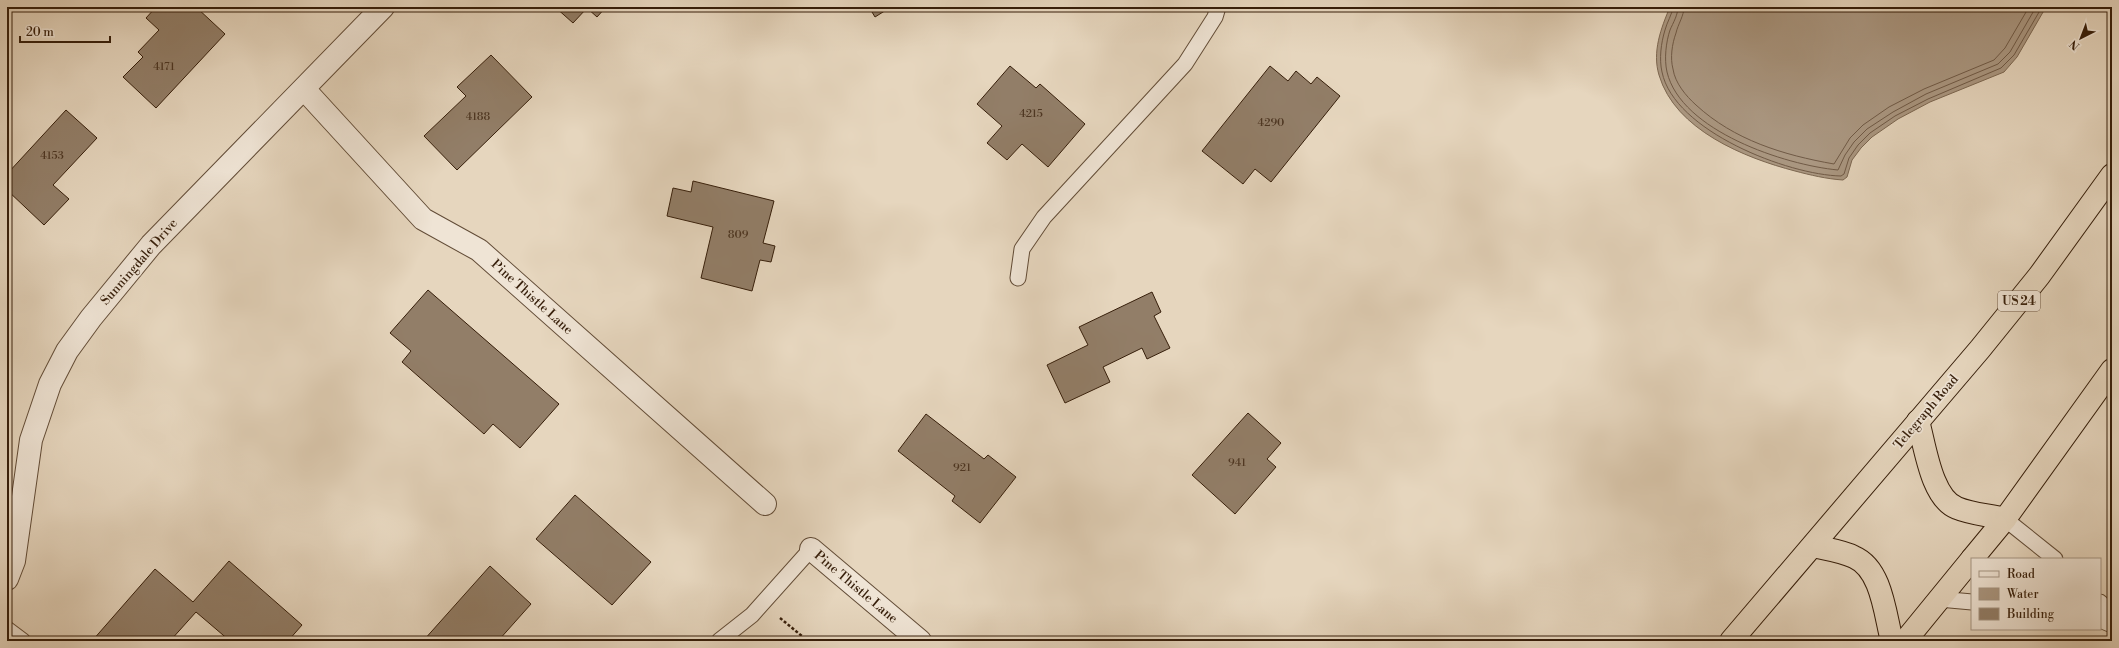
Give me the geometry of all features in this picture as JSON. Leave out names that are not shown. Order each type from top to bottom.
[{"type":"highway","name":"Telegraph Road","points":[[1731,641],[1980,349],[2038,276],[2112,175]]},
{"type":"highway","points":[[1973,558],[2005,519],[2112,370]]},
{"type":"highway","points":[[1918,421],[1937,488],[1945,500],[1956,508],[2005,519]]},
{"type":"highway","points":[[1813,546],[1855,557],[1868,568],[1878,582],[1892,641]]},
{"type":"highway","points":[[1905,641],[1971,560]]},
{"type":"street","name":"Sunningdale Drive","points":[[7,579],[14,561],[31,440],[50,384],[67,351],[91,318],[151,245],[383,7]]},
{"type":"street","name":"Pine Thistle Lane","points":[[304,89],[423,218],[479,250],[765,504]]},
{"type":"street","name":"Pine Thistle Lane","points":[[811,549],[920,641]]},
{"type":"lane","points":[[1018,278],[1022,249],[1044,217],[1185,64],[1215,17],[1218,7]]},
{"type":"lane","points":[[2005,519],[2054,558]]},
{"type":"lane","points":[[719,641],[752,615],[811,549]]},
{"type":"lane","points":[[1939,599],[1971,602]]},
{"type":"lane","points":[[2101,603],[2112,615]]},
{"type":"lane","points":[[2101,620],[2112,625]]},
{"type":"lane","points":[[7,629],[22,641]]},
{"type":"path","points":[[762,603],[808,641]]},
{"type":"water","points":[[1670,7],[2046,7],[2017,57],[2004,72],[1930,102],[1898,119],[1872,137],[1861,148],[1852,160],[1847,177],[1843,180],[1807,174],[1755,158],[1714,139],[1696,126],[1680,111],[1667,94],[1659,75],[1656,58],[1658,40]]},
{"type":"building","points":[[156,7],[196,7],[225,34],[156,108],[123,77],[143,57],[138,52],[159,30],[146,18]]},
{"type":"building","points":[[555,7],[606,7],[597,17],[587,8],[573,23]]},
{"type":"building","points":[[869,7],[891,7],[875,17]]},
{"type":"building","points":[[491,55],[532,97],[457,170],[424,136],[466,96],[457,87]]},
{"type":"building","points":[[1010,66],[1036,88],[1040,84],[1085,124],[1048,167],[1022,144],[1007,160],[987,143],[1002,126],[977,104]]},
{"type":"building","points":[[1270,66],[1288,81],[1296,71],[1311,84],[1317,77],[1340,96],[1271,182],[1255,169],[1243,184],[1202,151]]},
{"type":"building","points":[[66,110],[97,138],[53,185],[69,199],[44,225],[7,190],[7,174]]},
{"type":"building","points":[[693,181],[774,201],[763,243],[775,246],[771,262],[760,260],[752,291],[701,278],[713,227],[667,216],[673,188],[691,192]]},
{"type":"building","points":[[428,290],[559,404],[520,448],[493,424],[484,434],[402,362],[411,351],[390,333]]},
{"type":"building","points":[[1152,292],[1161,312],[1154,316],[1170,348],[1147,359],[1142,348],[1103,367],[1110,382],[1065,403],[1047,365],[1088,345],[1079,327]]},
{"type":"building","points":[[1248,413],[1281,443],[1267,459],[1276,467],[1235,514],[1192,475]]},
{"type":"building","points":[[926,414],[984,459],[988,455],[1016,477],[980,523],[952,501],[955,496],[898,451]]},
{"type":"building","points":[[575,495],[651,562],[612,605],[536,539]]},
{"type":"building","points":[[229,561],[302,625],[288,641],[230,641],[196,612],[170,641],[92,641],[155,569],[193,602]]},
{"type":"building","points":[[490,566],[531,604],[498,641],[423,641]]}]
